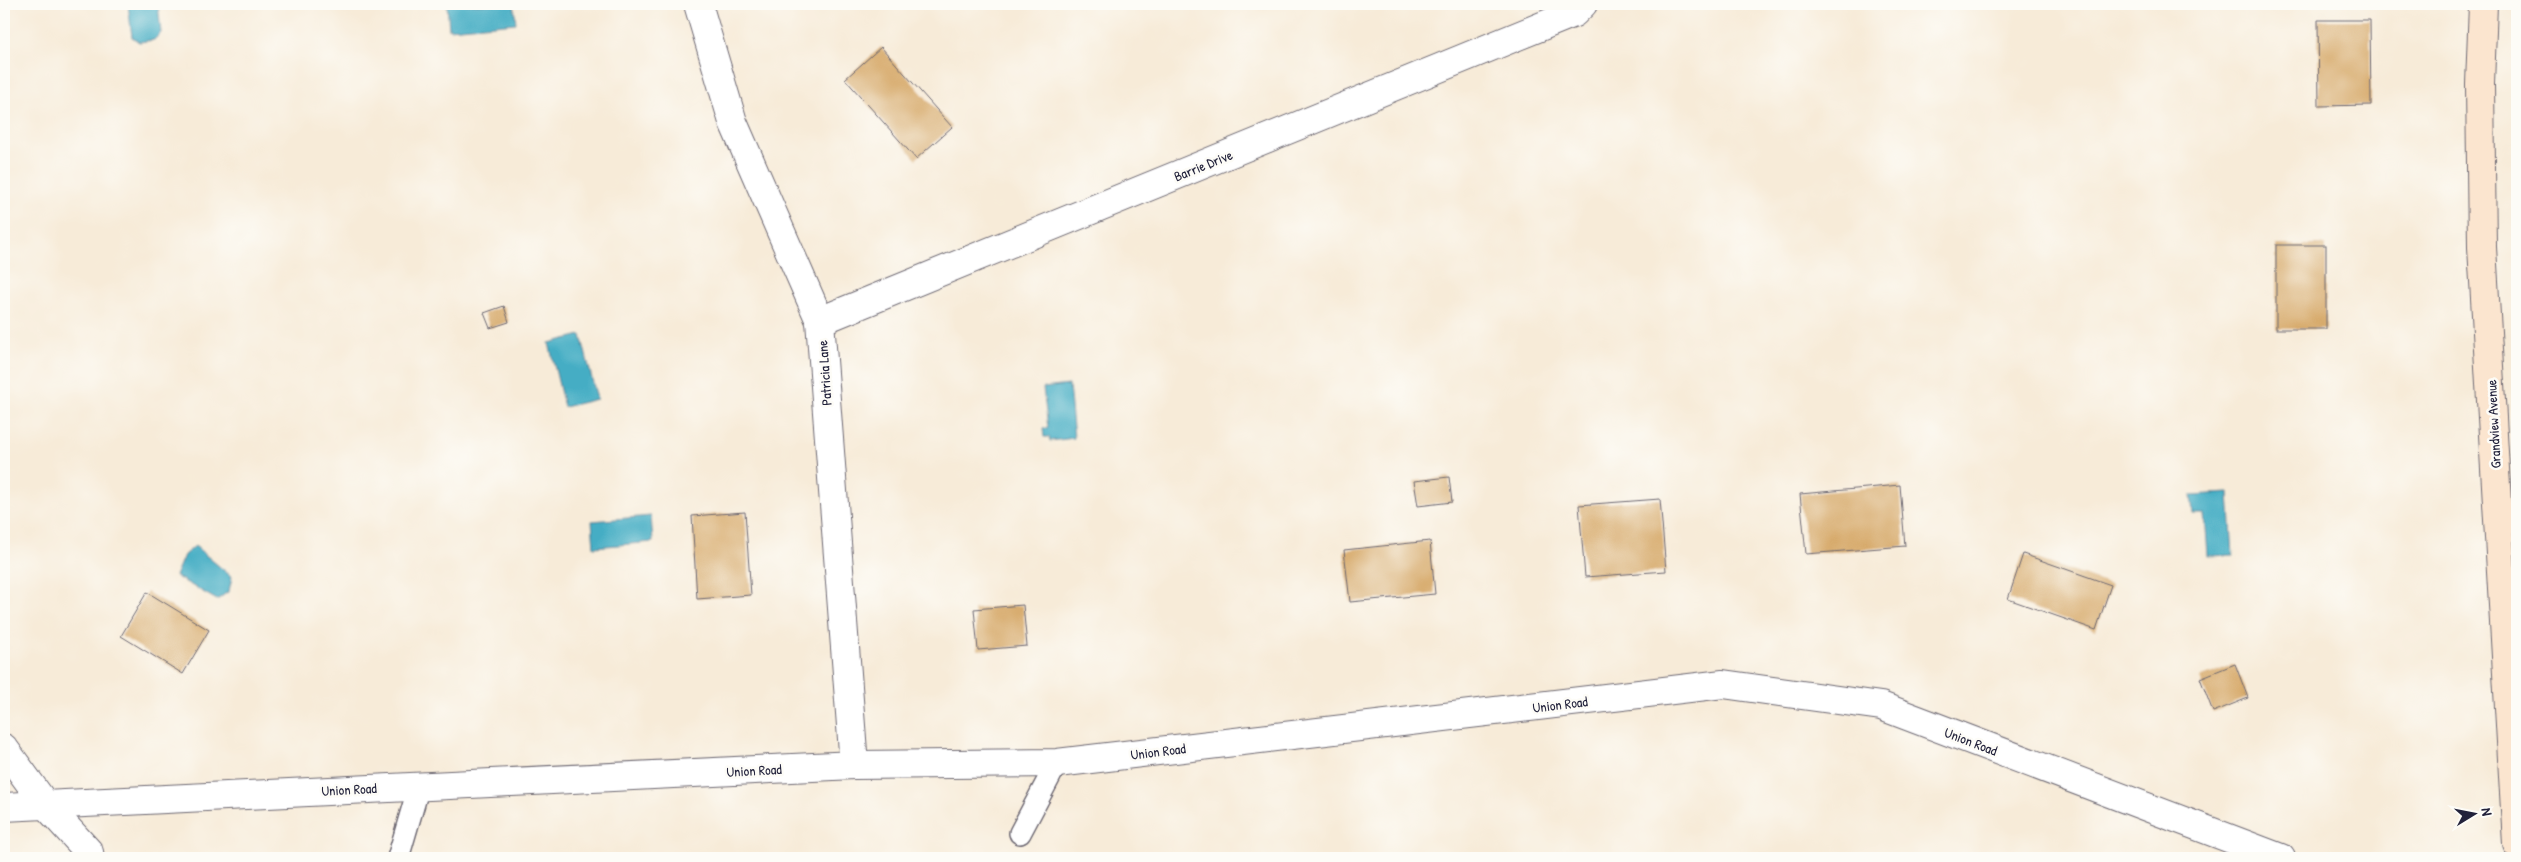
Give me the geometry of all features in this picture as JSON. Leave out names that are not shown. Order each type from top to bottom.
[{"type":"street","name":"Patricia Lane","points":[[698,4],[733,122],[820,321],[854,765]]},
{"type":"street","name":"Barrie Drive","points":[[820,321],[1574,14],[1583,4]]},
{"type":"street","name":"Grandview Avenue","points":[[2483,4],[2480,84],[2482,247],[2517,844]]},
{"type":"street","name":"Union Road","points":[[4,807],[854,765],[1057,763],[1723,684],[1881,706],[2281,858]]},
{"type":"street","points":[[4,748],[45,804],[89,852],[90,858]]},
{"type":"lane","points":[[1020,833],[1057,763]]},
{"type":"lane","points":[[398,858],[420,786]]},
{"type":"water","points":[[128,4],[158,4],[161,33],[154,40],[139,42],[132,37]]},
{"type":"water","points":[[447,4],[514,4],[516,23],[449,29]]},
{"type":"water","points":[[581,335],[597,399],[564,407],[549,343]]},
{"type":"water","points":[[1069,385],[1074,438],[1050,441],[1049,437],[1044,437],[1043,429],[1048,428],[1043,388]]},
{"type":"water","points":[[2229,493],[2233,555],[2208,556],[2205,514],[2193,514],[2191,495]]},
{"type":"water","points":[[651,516],[653,542],[594,547],[592,521]]},
{"type":"water","points":[[195,546],[232,577],[229,591],[217,600],[175,576],[184,555]]},
{"type":"building","points":[[2318,20],[2370,20],[2371,105],[2319,106]]},
{"type":"building","points":[[881,47],[952,127],[916,159],[845,79]]},
{"type":"building","points":[[2276,245],[2326,245],[2326,329],[2276,329]]},
{"type":"building","points":[[504,306],[509,322],[490,328],[484,313]]},
{"type":"building","points":[[1449,477],[1452,502],[1418,506],[1414,481]]},
{"type":"building","points":[[1900,485],[1905,546],[1806,554],[1800,494]]},
{"type":"building","points":[[1660,499],[1666,571],[1585,577],[1579,505]]},
{"type":"building","points":[[745,512],[751,595],[697,599],[692,516]]},
{"type":"building","points":[[1430,541],[1435,594],[1350,602],[1344,550]]},
{"type":"building","points":[[2023,554],[2111,585],[2096,630],[2008,599]]},
{"type":"building","points":[[147,592],[209,630],[183,674],[121,636]]},
{"type":"building","points":[[1023,605],[1027,646],[978,650],[974,609]]},
{"type":"building","points":[[2235,664],[2248,698],[2213,712],[2200,678]]}]
